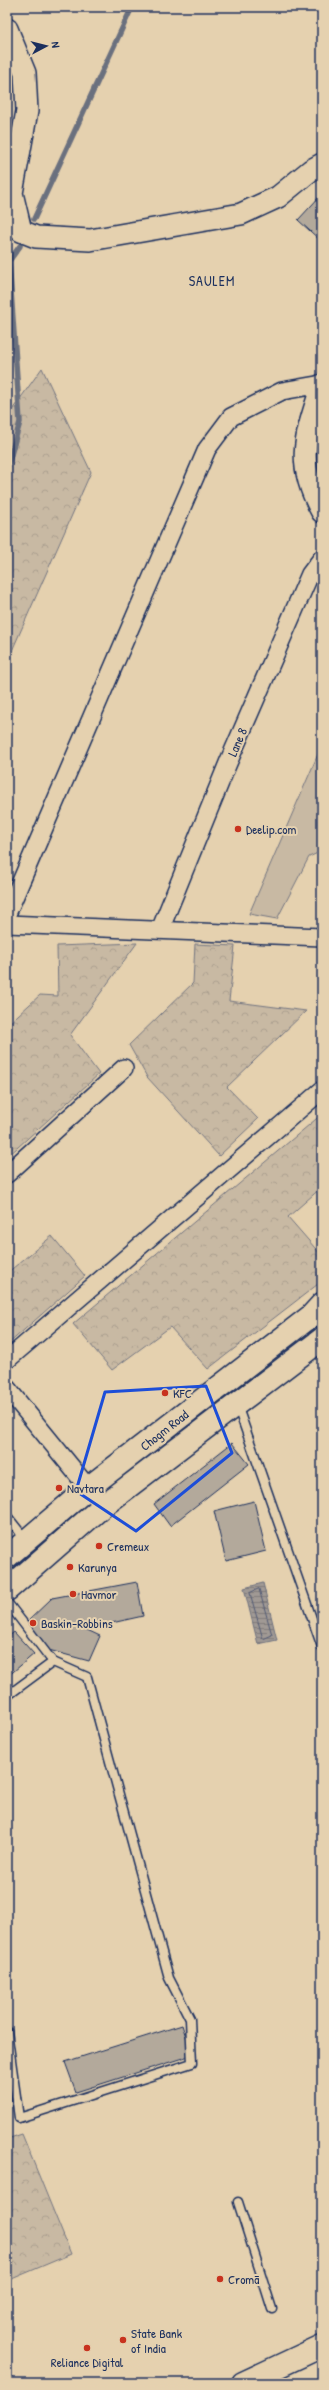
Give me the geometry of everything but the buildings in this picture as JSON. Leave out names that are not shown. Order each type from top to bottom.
[{"type":"main road","name":"Chogm Road","points":[[7,1557],[88,1488],[311,1316],[322,1304]]},
{"type":"main road","name":"Chogm Road","points":[[7,1590],[103,1506],[322,1339]]},
{"type":"main road","points":[[243,2383],[322,2346]]},
{"type":"street","points":[[7,29],[25,73],[27,111],[12,193],[21,231],[36,237],[90,240],[241,214],[278,197],[311,170],[322,164]]},
{"type":"street","points":[[7,914],[207,449],[231,417],[282,391],[322,384],[306,436],[306,475],[322,512]]},
{"type":"street","name":"Lane 8","points":[[160,930],[228,763],[307,581],[322,558]]},
{"type":"street","points":[[7,924],[322,936]]},
{"type":"street","points":[[7,1174],[124,1068]]},
{"type":"street","points":[[7,1360],[322,1090]]},
{"type":"street","points":[[7,1388],[103,1506]]},
{"type":"lane","points":[[236,1405],[322,1647]]},
{"type":"lane","points":[[7,1516],[27,1540]]},
{"type":"lane","points":[[7,1602],[53,1662],[87,1677],[169,1978],[190,2018],[192,2063],[19,2118],[7,2031]]},
{"type":"lane","points":[[7,1696],[53,1662]]},
{"type":"lane","points":[[238,2202],[272,2309]]},
{"type":"highlighted area","points":[[206,1386],[232,1453],[136,1531],[76,1491],[105,1392]]},
{"type":"green space","points":[[42,368],[91,472],[7,662],[7,417]]},
{"type":"green space","points":[[322,745],[322,851],[309,857],[277,919],[249,914]]},
{"type":"green space","points":[[137,943],[70,1035],[99,1074],[7,1157],[7,1025],[40,995],[58,996],[57,946]]},
{"type":"green space","points":[[195,944],[235,946],[229,1001],[306,1011],[227,1087],[258,1119],[219,1156],[147,1077],[129,1045],[193,983]]},
{"type":"green space","points":[[322,1114],[322,1187],[288,1217],[322,1256],[322,1281],[208,1369],[170,1327],[112,1370],[73,1324]]},
{"type":"green space","points":[[52,1236],[85,1276],[7,1345],[7,1273]]},
{"type":"green space","points":[[22,2134],[71,2254],[7,2281],[7,2139]]},
{"type":"water","points":[[263,1583],[277,1640],[258,1644],[244,1588]]},
{"type":"waterway","points":[[34,219],[132,7]]},
{"type":"waterway","points":[[7,469],[20,422],[9,261],[20,246]]},
{"type":"place","name":"Deelip.com","points":[[238,829]]},
{"type":"place","name":"KFC","points":[[165,1393]]},
{"type":"place","name":"Navtara","points":[[59,1488]]},
{"type":"place","name":"Cremeux","points":[[99,1546]]},
{"type":"place","name":"Karunya","points":[[70,1567]]},
{"type":"place","name":"Havmor","points":[[73,1594]]},
{"type":"place","name":"Baskin-Robbins","points":[[33,1623]]},
{"type":"place","name":"Cromā","points":[[220,2279]]},
{"type":"place","name":"State Bank of India","points":[[123,2340]]},
{"type":"place","name":"Reliance Digital","points":[[87,2348]]},
{"type":"district","name":"SAULEM","points":[[212,281]]}]
